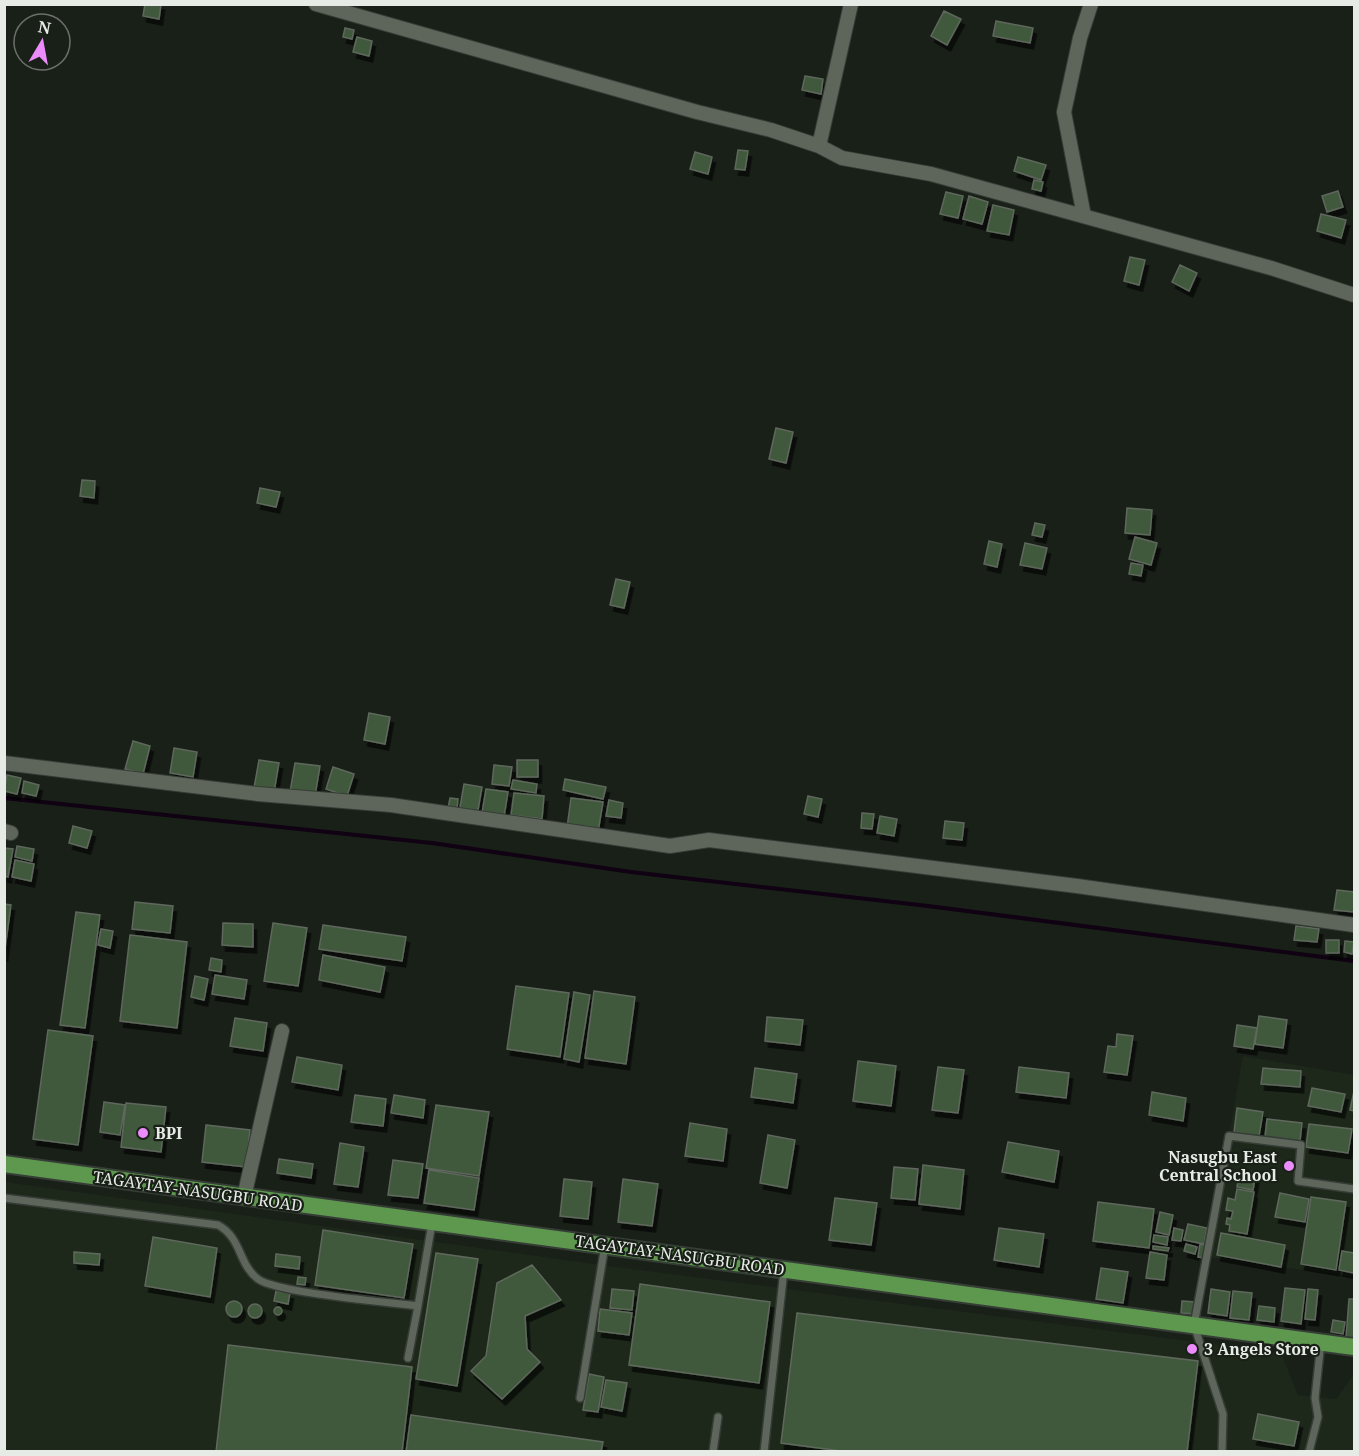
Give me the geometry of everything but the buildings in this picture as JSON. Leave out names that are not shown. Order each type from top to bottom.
[{"type":"main road","name":"TAGAYTAY-NASUGBU ROAD","points":[[4,1164],[1354,1347]]},
{"type":"street","points":[[316,4],[696,112],[771,129],[819,146],[842,158],[931,174],[1271,268],[1354,295]]},
{"type":"street","points":[[819,146],[851,4]]},
{"type":"street","points":[[1084,216],[1064,112],[1080,38],[1091,4]]},
{"type":"street","points":[[4,763],[258,794],[392,805],[670,846],[709,840],[1077,886],[1354,925]]},
{"type":"street","points":[[244,1197],[282,1031]]},
{"type":"lane","points":[[1222,1452],[1223,1414],[1194,1325],[1229,1136],[1301,1145],[1298,1181],[1354,1189]]},
{"type":"lane","points":[[4,1198],[218,1225],[230,1232],[250,1272],[262,1282],[286,1289],[417,1306]]},
{"type":"lane","points":[[408,1358],[432,1223]]},
{"type":"lane","points":[[580,1398],[605,1245]]},
{"type":"lane","points":[[764,1452],[784,1270]]},
{"type":"lane","points":[[1309,1452],[1318,1417],[1315,1398],[1321,1342]]},
{"type":"lane","points":[[713,1452],[718,1417]]},
{"type":"shaded area","name":"Nasugbu East Central School","points":[[1243,1056],[1354,1075],[1354,1277],[1208,1257]]},
{"type":"shaded area","points":[[5,1182],[601,1265],[1281,1353],[1298,1395],[1336,1399],[1354,1374],[1354,1451],[5,1452]]},
{"type":"waterway","points":[[4,798],[432,843],[631,872],[928,906],[1354,961]]},
{"type":"place","name":"BPI","points":[[143,1133]]},
{"type":"place","name":"Nasugbu East Central School","points":[[1289,1166]]},
{"type":"place","name":"3 Angels Store","points":[[1192,1349]]}]
